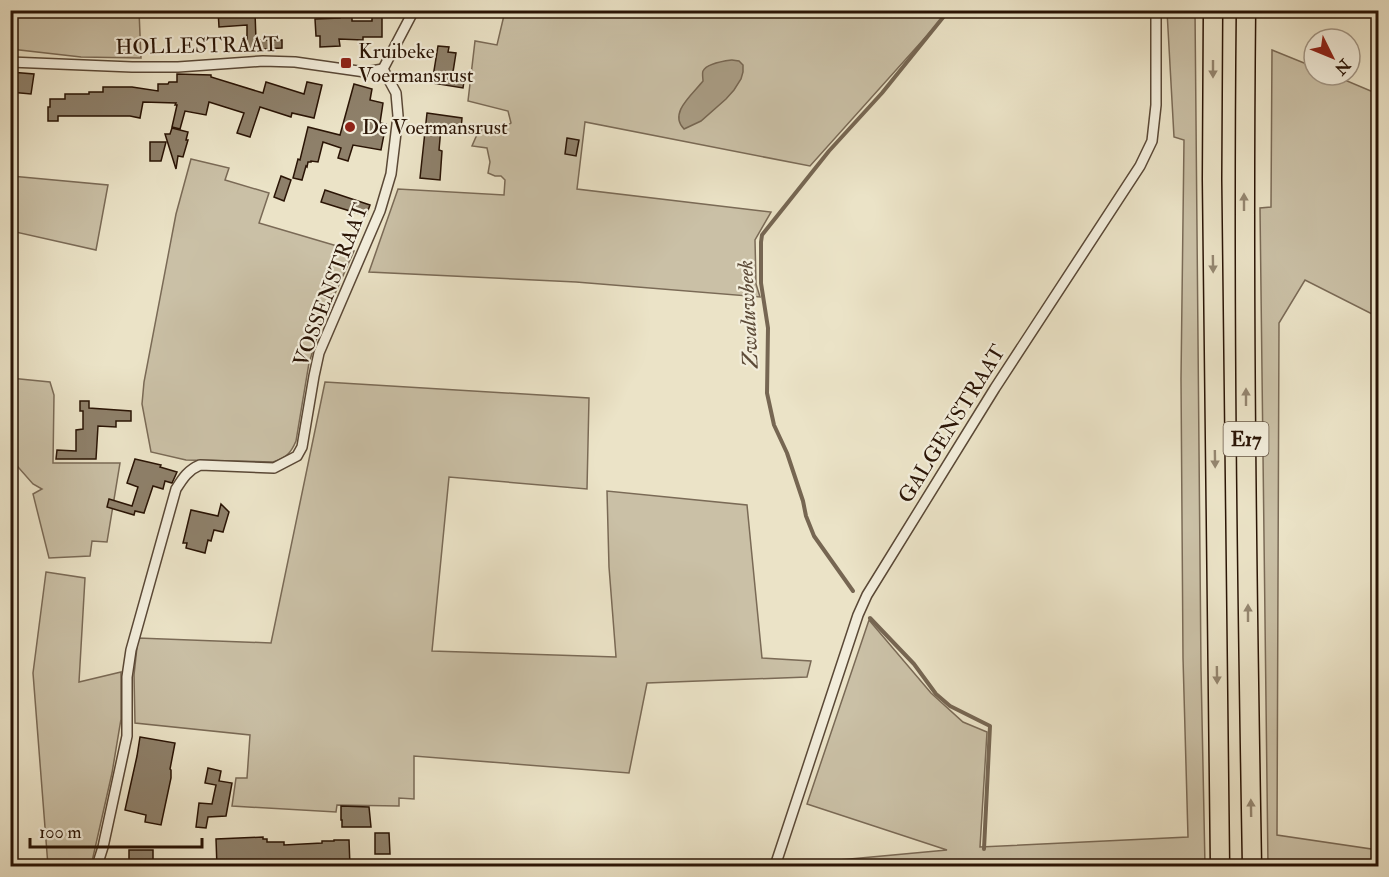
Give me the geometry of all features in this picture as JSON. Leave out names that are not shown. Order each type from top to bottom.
[{"type":"highway","name":"E17","points":[[1213,10],[1212,190],[1220,867]]},
{"type":"highway","name":"E17","points":[[1246,10],[1244,220],[1252,867]]},
{"type":"street","points":[[383,69],[414,10]]},
{"type":"street","name":"GALGENSTRAAT","points":[[775,867],[858,615],[867,595],[995,388],[1140,166],[1152,141],[1156,105],[1156,10]]},
{"type":"street","name":"HOLLESTRAAT","points":[[10,62],[178,67],[252,62],[296,62],[365,72],[383,69]]},
{"type":"street","name":"VOSSENSTRAAT","points":[[97,867],[127,736],[127,677],[130,650],[177,489],[185,474],[200,465],[274,468],[297,456],[302,447],[319,353],[380,211],[391,174],[398,116],[396,93],[383,69]]},
{"type":"shaded area","points":[[11,10],[139,11],[141,58],[81,57],[11,49]]},
{"type":"shaded area","points":[[505,11],[949,11],[810,166],[585,122],[577,189],[771,212],[755,240],[756,284],[760,297],[576,282],[369,272],[398,189],[504,195],[505,180],[501,176],[488,173],[490,162],[487,148],[472,146],[479,130],[502,129],[511,123],[508,111],[468,101],[475,41],[497,45]]},
{"type":"shaded area","points":[[1167,11],[1195,11],[1205,866],[795,866],[796,864],[947,850],[807,804],[869,620],[931,693],[963,722],[987,732],[980,847],[1188,837],[1183,658],[1181,379],[1184,140],[1174,137]]},
{"type":"shaded area","points":[[1272,50],[1302,62],[1302,87],[1361,87],[1378,94],[1378,317],[1305,280],[1279,323],[1277,835],[1378,850],[1378,866],[1268,866],[1260,208],[1271,207]]},
{"type":"shaded area","points":[[739,61],[743,65],[741,79],[734,90],[701,121],[684,129],[680,123],[680,110],[703,81],[705,68],[712,64]]},
{"type":"shaded area","points":[[191,159],[229,168],[225,180],[269,193],[259,223],[354,251],[321,325],[309,363],[296,441],[288,454],[273,462],[186,460],[151,452],[142,404],[144,382],[176,214]]},
{"type":"shaded area","points":[[11,176],[108,185],[96,250],[11,231]]},
{"type":"shaded area","points":[[10,378],[50,382],[54,395],[53,463],[120,463],[107,542],[92,541],[90,556],[49,558],[33,494],[42,489],[33,484],[11,459]]},
{"type":"shaded area","points":[[325,382],[589,398],[587,489],[449,477],[432,651],[616,657],[609,567],[607,491],[747,505],[762,658],[811,661],[807,677],[647,683],[629,773],[414,756],[414,799],[399,798],[399,806],[337,805],[336,812],[232,806],[236,778],[247,778],[250,735],[135,723],[134,675],[138,638],[271,643]]},
{"type":"shaded area","points":[[46,572],[85,578],[79,682],[121,672],[121,719],[112,773],[91,866],[48,866],[33,673]]},
{"type":"building","points":[[218,10],[235,10],[236,13],[255,12],[256,40],[282,40],[282,48],[247,50],[247,25],[219,27]]},
{"type":"building","points":[[340,10],[352,10],[352,21],[372,21],[372,14],[382,14],[382,37],[363,37],[363,40],[339,39],[340,46],[320,47],[320,36],[316,36],[315,19],[340,18]]},
{"type":"building","points":[[438,46],[449,47],[448,52],[456,53],[453,72],[465,74],[463,88],[432,83]]},
{"type":"building","points":[[10,72],[34,74],[31,94],[10,92]]},
{"type":"building","points":[[177,74],[211,75],[211,77],[263,93],[266,82],[304,94],[307,82],[322,85],[314,118],[292,113],[291,117],[260,107],[250,137],[237,133],[244,113],[209,102],[206,115],[185,111],[180,129],[172,127],[176,103],[143,102],[140,118],[58,116],[58,121],[48,121],[50,99],[65,99],[65,94],[103,92],[103,87],[132,87],[158,91],[158,84],[177,82]]},
{"type":"building","points":[[354,84],[372,89],[370,100],[383,103],[380,123],[386,124],[381,150],[353,145],[348,161],[338,158],[341,148],[323,142],[318,162],[308,162],[302,180],[293,178],[308,127],[340,135]]},
{"type":"building","points":[[427,113],[462,118],[461,130],[441,128],[440,180],[420,178]]},
{"type":"building","points":[[172,128],[188,132],[183,157],[178,156],[176,169],[165,134],[170,134]]},
{"type":"building","points":[[567,138],[579,140],[576,156],[565,154]]},
{"type":"building","points":[[150,142],[166,142],[161,161],[150,161]]},
{"type":"building","points":[[281,176],[291,180],[284,201],[274,197]]},
{"type":"building","points":[[325,190],[370,205],[366,216],[321,202]]},
{"type":"building","points":[[80,401],[89,401],[89,408],[131,411],[131,421],[116,421],[116,427],[98,426],[96,459],[56,459],[57,450],[76,451],[76,430],[83,429],[83,411],[80,411]]},
{"type":"building","points":[[135,459],[161,465],[160,467],[177,472],[172,483],[165,481],[163,489],[153,486],[144,513],[135,511],[134,515],[107,507],[109,499],[132,506],[138,487],[127,483]]},
{"type":"building","points":[[221,504],[229,512],[223,532],[214,530],[211,541],[208,540],[205,553],[186,548],[187,543],[183,543],[191,510],[218,516]]},
{"type":"building","points":[[140,737],[175,743],[170,769],[171,778],[161,825],[145,822],[146,815],[125,810]]},
{"type":"building","points":[[208,768],[221,771],[219,781],[232,783],[226,816],[208,817],[206,828],[196,827],[199,803],[212,804],[216,785],[205,783]]},
{"type":"building","points":[[341,806],[369,807],[371,827],[342,827]]},
{"type":"building","points":[[375,833],[389,833],[390,854],[375,854]]},
{"type":"building","points":[[263,837],[267,839],[267,842],[284,842],[284,845],[349,840],[350,867],[217,867],[216,839]]},
{"type":"building","points":[[129,850],[153,850],[153,867],[129,867]]},
{"type":"waterway","name":"Zwaluwbeek","points":[[853,591],[814,536],[787,453],[774,425],[767,393],[768,328],[761,283],[762,235],[829,151],[882,93],[949,10]]},
{"type":"waterway","name":"Zwaluwbeek","points":[[870,618],[914,664],[936,694],[950,706],[990,726],[984,849]]},
{"type":"place","name":"Kruibeke Voermansrust","points":[[346,63]]},
{"type":"place","name":"De Voermansrust","points":[[350,127]]}]
